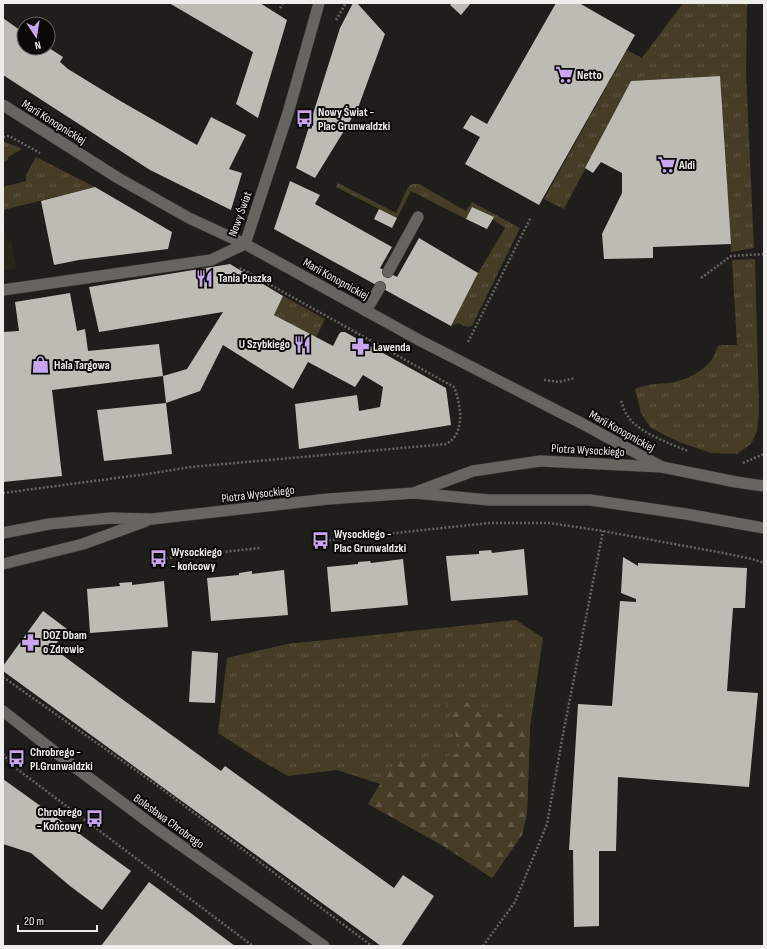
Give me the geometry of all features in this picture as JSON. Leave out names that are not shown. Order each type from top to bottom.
[{"type":"street","name":"Nowy Świat","points":[[3,290],[211,260],[245,244],[288,113],[317,4]]},
{"type":"street","name":"Marii Konopnickiej","points":[[3,105],[118,178],[189,218],[245,244],[452,357],[581,423],[662,467]]},
{"type":"street","points":[[388,272],[418,217]]},
{"type":"street","points":[[366,311],[380,287]]},
{"type":"street","name":"Piotra Wysockiego","points":[[414,493],[473,471],[540,461],[662,467],[764,486]]},
{"type":"street","name":"Piotra Wysockiego","points":[[3,533],[49,524],[103,519],[152,519],[328,499],[414,493],[489,500],[590,500],[686,514],[764,528]]},
{"type":"street","name":"Piotra Wysockiego","points":[[3,564],[83,544],[152,519]]},
{"type":"street","name":"Bolesława Chrobrego","points":[[3,711],[159,830],[324,946]]},
{"type":"path","points":[[280,8],[283,3]]},
{"type":"path","points":[[3,138],[9,136],[43,155]]},
{"type":"path","points":[[468,342],[531,218]]},
{"type":"path","points":[[701,278],[731,256],[764,254]]},
{"type":"path","points":[[3,493],[191,467],[446,444],[453,441],[458,432],[460,418],[459,404],[454,387],[219,256]]},
{"type":"path","points":[[462,338],[475,346]]},
{"type":"path","points":[[539,378],[546,382],[559,382],[575,378]]},
{"type":"path","points":[[621,401],[629,418],[644,431],[669,444],[691,452]]},
{"type":"path","points":[[739,465],[764,454]]},
{"type":"path","points":[[322,541],[489,523],[549,523],[603,531],[723,553],[764,563]]},
{"type":"path","points":[[483,946],[515,902],[547,824],[603,531]]},
{"type":"path","points":[[158,559],[260,548]]},
{"type":"path","points":[[3,677],[158,786],[372,946]]},
{"type":"path","points":[[3,754],[13,766],[253,946]]},
{"type":"shaded area","points":[[3,223],[7,241],[11,241],[17,268],[3,271]]},
{"type":"green space","points":[[683,3],[747,3],[746,72],[754,248],[731,252],[719,76],[631,81],[564,209],[544,199],[627,50],[642,58]]},
{"type":"green space","points":[[3,141],[22,149],[8,157],[8,160],[3,162]]},
{"type":"green space","points":[[36,157],[95,187],[3,210],[3,187],[26,181],[26,175]]},
{"type":"green space","points":[[338,183],[396,213],[408,187],[412,184],[419,184],[466,211],[472,202],[520,228],[472,326],[467,327],[458,323],[451,326],[478,273],[505,228],[492,219],[493,217],[473,207],[466,219],[411,191],[397,218],[336,187]]},
{"type":"green space","points":[[755,259],[759,411],[757,431],[751,444],[737,454],[711,453],[679,442],[651,428],[641,413],[635,389],[648,385],[674,382],[685,379],[701,370],[710,362],[719,345],[737,345],[732,260]]},
{"type":"green space","points":[[283,296],[325,319],[316,338],[274,315]]},
{"type":"green space","points":[[516,620],[543,638],[530,727],[527,813],[522,835],[492,878],[442,845],[368,804],[380,784],[337,770],[288,776],[218,733],[227,658],[287,644]]},
{"type":"green space","points":[[444,696],[488,709],[530,727],[527,813],[522,835],[492,878],[442,845],[368,804],[396,760],[437,760],[461,752]]},
{"type":"building","points":[[169,3],[260,3],[287,20],[258,118],[236,104],[253,52]]},
{"type":"building","points":[[353,3],[357,3],[385,34],[358,108],[315,178],[296,168],[340,28]]},
{"type":"building","points":[[452,3],[471,3],[461,15],[450,5]]},
{"type":"building","name":"Netto","points":[[556,3],[579,3],[635,35],[539,205],[465,164],[480,137],[463,128],[471,115],[487,124]]},
{"type":"building","points":[[3,18],[16,27],[16,56],[56,56],[56,52],[63,57],[60,62],[68,69],[197,145],[211,117],[246,135],[229,169],[242,173],[231,210],[150,170],[3,75]]},
{"type":"building","name":"Aldi","points":[[720,76],[731,244],[653,247],[653,258],[604,259],[602,234],[622,193],[622,173],[601,162],[593,173],[585,168],[631,81]]},
{"type":"building","points":[[290,181],[320,195],[315,204],[392,247],[380,268],[397,277],[419,238],[478,273],[451,326],[274,229]]},
{"type":"building","points":[[95,187],[172,232],[168,249],[79,260],[54,265],[41,201]]},
{"type":"building","points":[[472,207],[494,217],[487,229],[466,219]]},
{"type":"building","points":[[379,209],[397,218],[392,228],[374,219]]},
{"type":"building","points":[[230,264],[283,296],[274,315],[333,346],[339,334],[341,332],[345,332],[446,388],[451,425],[299,449],[295,404],[357,395],[359,411],[380,407],[383,387],[363,375],[355,387],[308,362],[293,389],[223,345],[200,391],[166,403],[163,376],[187,369],[223,312],[99,332],[89,287]]},
{"type":"building","points":[[70,293],[77,331],[85,329],[88,351],[159,344],[163,376],[52,390],[62,476],[3,482],[3,332],[19,331],[15,302]]},
{"type":"building","points":[[166,403],[172,454],[104,461],[97,410]]},
{"type":"building","points":[[524,549],[528,595],[451,601],[446,556],[479,554],[479,551],[491,550],[492,553]]},
{"type":"building","points":[[623,557],[638,566],[638,563],[747,568],[745,608],[733,608],[727,691],[758,693],[749,787],[618,777],[616,851],[599,851],[599,926],[574,927],[573,850],[569,850],[578,704],[612,706],[620,601],[636,602],[636,599],[621,593]]},
{"type":"building","points":[[403,559],[408,605],[331,612],[327,567],[358,564],[358,562],[370,561],[371,563]]},
{"type":"building","points":[[284,570],[288,615],[211,621],[207,578],[239,575],[239,573],[252,571],[252,574]]},
{"type":"building","points":[[164,581],[168,627],[90,633],[87,589],[120,586],[119,583],[132,582],[132,585]]},
{"type":"building","points":[[43,611],[67,629],[53,648],[111,691],[221,771],[225,766],[394,888],[403,875],[434,896],[401,946],[381,946],[3,671],[3,666]]},
{"type":"building","points":[[192,651],[218,653],[215,703],[189,702]]},
{"type":"building","points":[[3,779],[131,871],[102,910],[70,886],[31,853],[3,844]]},
{"type":"building","points":[[149,882],[235,946],[101,946]]},
{"type":"place","name":"Netto","points":[[564,75]]},
{"type":"place","name":"Nowy Świat - Plac Grunwaldzki","points":[[305,119]]},
{"type":"place","name":"Aldi","points":[[666,165]]},
{"type":"place","name":"Tania Puszka","points":[[205,278]]},
{"type":"place","name":"U Szybkiego","points":[[303,344]]},
{"type":"place","name":"Lawenda","points":[[360,347]]},
{"type":"place","name":"Hala Targowa","points":[[41,365]]},
{"type":"place","name":"Wysockiego - Plac Grunwaldzki","points":[[321,541]]},
{"type":"place","name":"Wysockiego - końcowy","points":[[158,559]]},
{"type":"place","name":"DOZ Dbam o Zdrowie","points":[[30,642]]},
{"type":"place","name":"Chrobrego - Pl.Grunwaldzki","points":[[17,759]]},
{"type":"place","name":"Chrobrego - Końcowy","points":[[95,819]]}]
